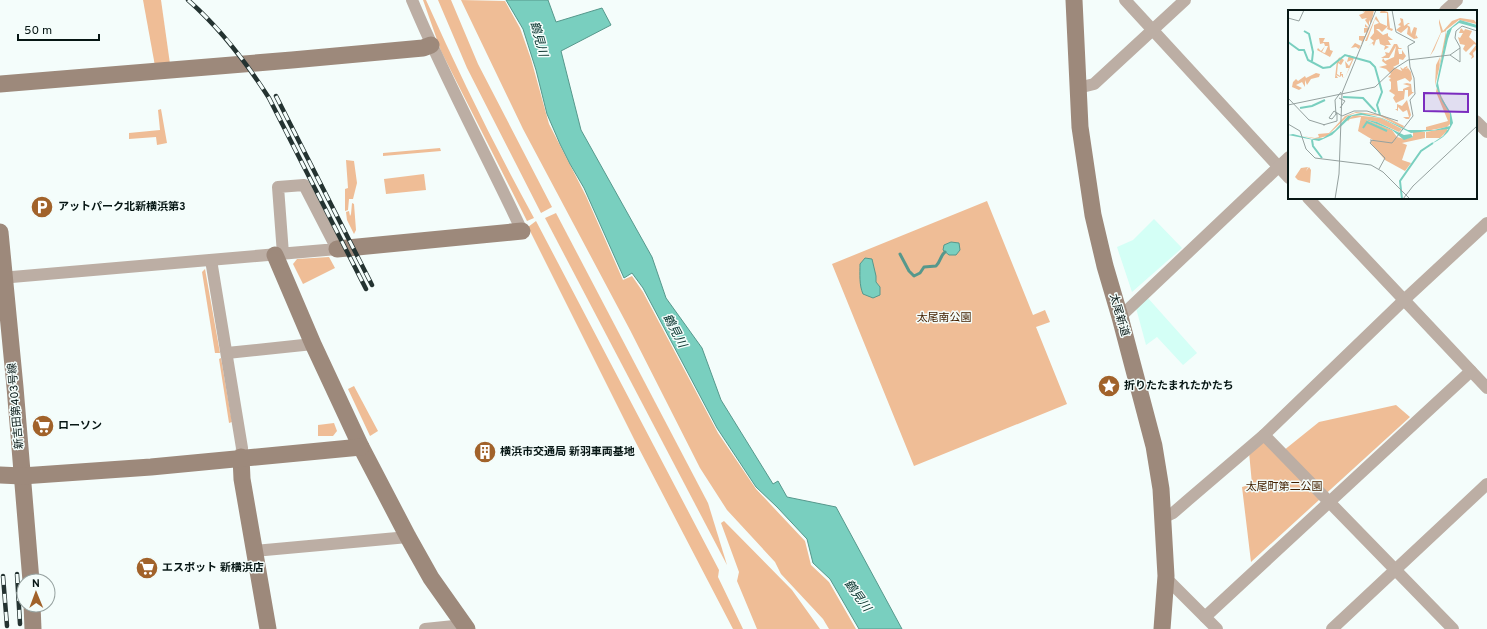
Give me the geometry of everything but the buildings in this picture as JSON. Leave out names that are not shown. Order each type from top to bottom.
[{"type":"street","points":[[2,278],[337,249],[522,231],[501,184],[431,45],[412,0]]},
{"type":"street","name":"太尾新道","points":[[1074,0],[1080,127],[1093,215],[1105,266],[1154,446],[1161,489],[1166,578],[1162,629]]},
{"type":"street","points":[[1125,0],[1288,177]]},
{"type":"street","points":[[1078,88],[1094,84],[1185,0]]},
{"type":"street","points":[[1446,10],[1457,0]]},
{"type":"street","points":[[0,84],[292,60],[423,48],[431,45]]},
{"type":"street","points":[[1477,122],[1487,132]]},
{"type":"street","points":[[1120,317],[1288,158]]},
{"type":"street","points":[[337,249],[304,185],[278,188],[279,254],[313,344],[361,447],[408,537],[431,578],[466,627]]},
{"type":"street","points":[[1309,199],[1487,388]]},
{"type":"street","points":[[1162,518],[1173,512],[1188,500],[1264,435],[1404,300],[1487,223]]},
{"type":"street","name":"新吉田第403号線","points":[[0,232],[2,278],[30,573]]},
{"type":"street","points":[[211,260],[242,448],[242,480],[268,629]]},
{"type":"street","points":[[227,353],[313,344]]},
{"type":"street","points":[[1205,617],[1471,370]]},
{"type":"street","points":[[1264,435],[1453,629]]},
{"type":"street","points":[[0,475],[22,476],[151,466],[361,447]]},
{"type":"street","points":[[1332,629],[1487,484]]},
{"type":"street","points":[[254,551],[408,537]]},
{"type":"street","points":[[1166,578],[1217,629]]},
{"type":"street","points":[[32,613],[33,629]]},
{"type":"street","points":[[425,629],[466,627]]},
{"type":"shaded area","points":[[1154,219],[1182,248],[1132,292],[1117,247],[1133,240]]},
{"type":"shaded area","points":[[1147,297],[1197,353],[1183,365],[1157,337],[1146,345],[1136,308]]},
{"type":"green space","points":[[143,0],[161,0],[170,64],[155,66]]},
{"type":"green space","points":[[423,0],[426,0],[478,110],[534,218],[527,221],[441,51]]},
{"type":"green space","points":[[438,0],[451,0],[478,64],[552,207],[541,213],[467,68]]},
{"type":"green space","points":[[461,0],[505,1],[520,28],[531,59],[549,124],[586,196],[623,280],[632,276],[643,292],[718,433],[756,489],[805,541],[811,565],[829,582],[856,629],[829,629],[823,619],[781,574],[775,562],[727,510],[700,468],[630,330],[523,129]]},
{"type":"green space","points":[[161,109],[167,143],[157,145],[156,137],[129,139],[129,133],[160,130],[158,110]]},
{"type":"green space","points":[[440,148],[441,151],[383,156],[383,153]]},
{"type":"green space","points":[[346,160],[354,161],[357,183],[353,199],[349,199],[348,210],[345,211],[345,189],[348,188]]},
{"type":"green space","points":[[424,174],[426,190],[386,194],[384,179]]},
{"type":"green space","name":"太尾南公園","points":[[987,201],[1033,315],[1045,310],[1050,322],[1036,327],[1067,404],[914,466],[832,264]]},
{"type":"green space","points":[[352,203],[354,204],[356,230],[354,234],[347,220],[346,212],[349,211],[350,216]]},
{"type":"green space","points":[[556,213],[708,503],[727,565],[545,218]]},
{"type":"green space","points":[[536,221],[719,570],[718,577],[743,629],[733,629],[634,439],[528,227]]},
{"type":"green space","points":[[329,257],[335,268],[303,284],[293,264],[297,259]]},
{"type":"green space","points":[[205,269],[220,353],[215,353],[202,272]]},
{"type":"green space","points":[[221,358],[232,422],[229,423],[219,359]]},
{"type":"green space","points":[[354,386],[378,431],[370,436],[348,389]]},
{"type":"green space","name":"太尾町第二公園","points":[[1396,405],[1410,417],[1251,562],[1242,487],[1252,484],[1249,452],[1264,439],[1278,455],[1319,422]]},
{"type":"green space","points":[[334,423],[337,431],[333,436],[318,436],[318,425]]},
{"type":"green space","points":[[724,521],[792,590],[820,629],[757,629],[737,581],[739,572],[721,523]]},
{"type":"water","name":"鶴見川","points":[[506,0],[548,0],[556,22],[602,8],[611,25],[561,51],[581,130],[652,257],[666,298],[702,348],[721,400],[773,484],[778,481],[787,497],[836,507],[902,629],[859,629],[830,579],[813,563],[807,539],[756,487],[717,428],[643,288],[632,273],[624,278],[584,188],[560,144],[547,114],[536,70],[523,29]]},
{"type":"water","points":[[951,242],[959,243],[960,250],[956,255],[949,255],[943,250],[944,245]]},
{"type":"water","points":[[865,258],[872,259],[876,282],[880,287],[880,295],[873,298],[863,294],[861,287],[860,264]]},
{"type":"waterway","points":[[900,254],[909,271],[914,276],[920,273],[924,267],[936,266],[945,252]]},
{"type":"railway","points":[[188,0],[211,22],[232,46],[269,98],[366,289]]},
{"type":"railway","points":[[276,96],[372,285]]},
{"type":"railway","points":[[3,576],[7,626]]},
{"type":"railway","points":[[19,613],[20,624]]},
{"type":"place","name":"アットパーク北新横浜第3","points":[[42,207]]},
{"type":"place","name":"折りたたまれたかたち","points":[[1109,386]]},
{"type":"place","name":"ローソン","points":[[43,426]]},
{"type":"place","name":"横浜市交通局 新羽車両基地","points":[[485,452]]},
{"type":"place","name":"エスポット 新横浜店","points":[[147,568]]}]
